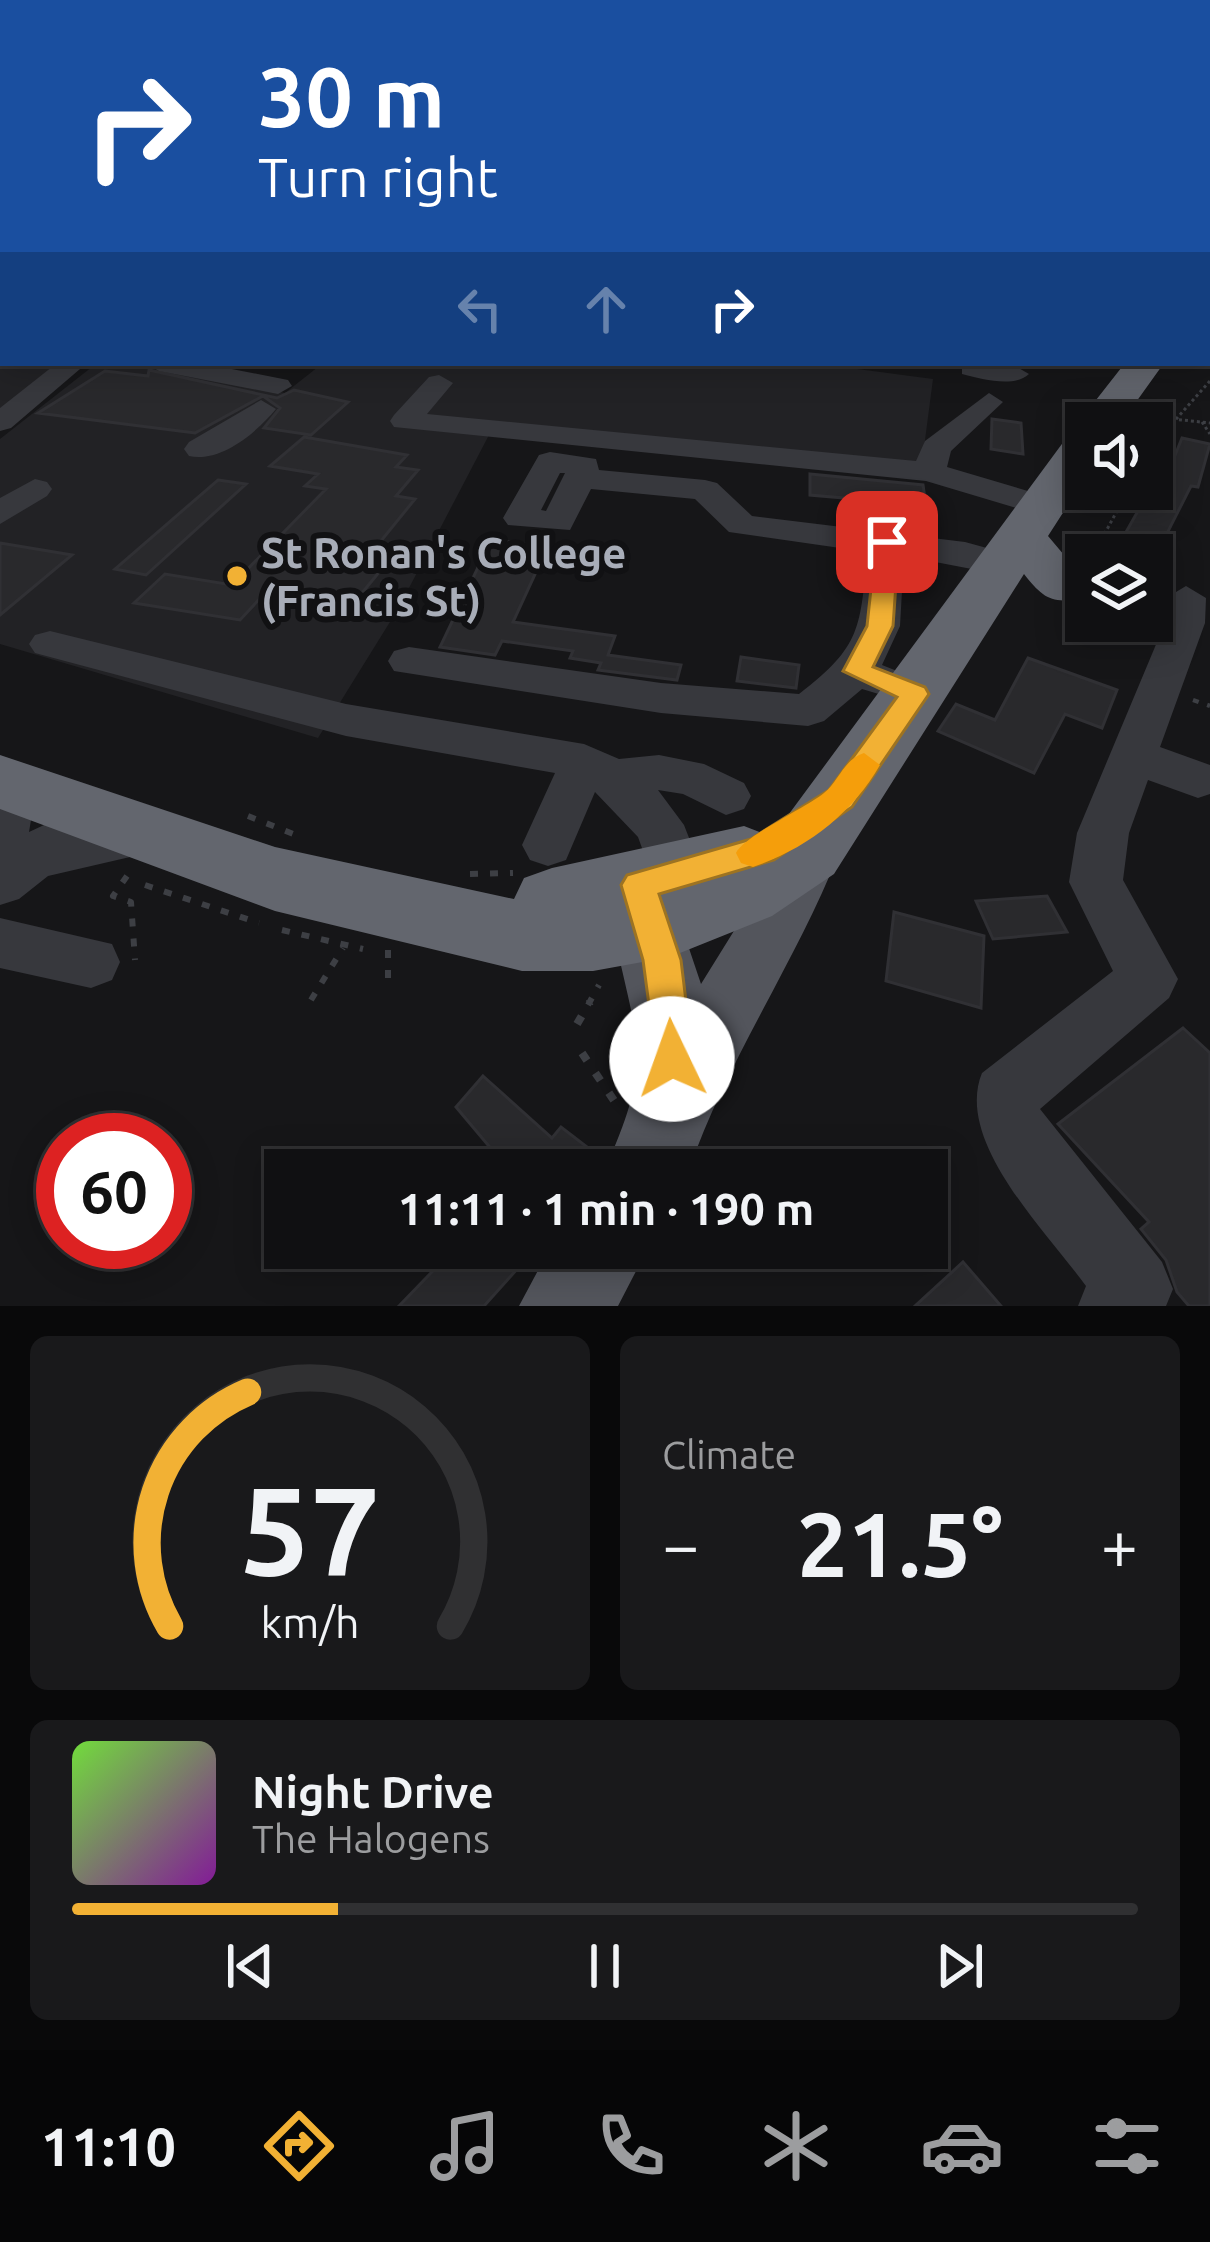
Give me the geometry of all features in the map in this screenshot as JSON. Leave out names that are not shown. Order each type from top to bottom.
[{"type":"highway","points":[[1115,402],[1143,366]]},
{"type":"highway","points":[[57,839],[274,879],[380,946],[593,936],[650,926],[744,893],[824,825],[1065,473]]},
{"type":"highway","points":[[1014,547],[1065,569]]},
{"type":"main road","points":[[648,1130],[781,914],[824,825]]},
{"type":"main road","points":[[648,1130],[671,1036],[650,926]]},
{"type":"main road","points":[[565,1306],[589,1269]]},
{"type":"street","points":[[4,416],[70,366]]},
{"type":"street","points":[[169,366],[269,397],[224,439],[200,448]]},
{"type":"street","points":[[929,472],[936,448],[1008,381],[972,368]]},
{"type":"street","points":[[440,383],[405,421],[929,472],[1014,547]]},
{"type":"street","points":[[579,478],[705,490],[741,525],[887,542],[1014,547]]},
{"type":"street","points":[[0,514],[35,489]]},
{"type":"street","points":[[832,513],[923,525],[1014,547]]},
{"type":"street","points":[[409,661],[661,698],[808,710],[857,671],[880,626],[887,542]]},
{"type":"street","points":[[1116,1306],[1136,1289],[1009,1124],[1003,1108],[1005,1096],[1148,979],[1096,882],[1103,833],[1185,622],[1183,598]]},
{"type":"street","points":[[50,644],[346,720],[610,776],[661,770],[710,783],[726,796]]},
{"type":"street","points":[[857,671],[915,694]]},
{"type":"street","points":[[1133,755],[1198,780]]},
{"type":"street","points":[[548,845],[610,776]]},
{"type":"street","points":[[610,776],[650,926]]},
{"type":"street","points":[[0,943],[113,962]]},
{"type":"path","points":[[1173,419],[1210,381]]},
{"type":"path","points":[[1198,393],[1210,395]]},
{"type":"path","points":[[1173,419],[1210,423]]},
{"type":"path","points":[[1202,422],[1210,434]]},
{"type":"path","points":[[57,839],[188,901]]},
{"type":"path","points":[[57,839],[113,896],[131,902],[113,962]]},
{"type":"path","points":[[577,1024],[650,926]]},
{"type":"path","points":[[311,1000],[380,946]]},
{"type":"path","points":[[583,1053],[648,1130]]},
{"type":"shaded area","points":[[0,366],[51,366],[52,370],[0,411]]},
{"type":"shaded area","name":"St Ronan's College (Francis St)","points":[[93,366],[151,366],[285,393],[319,366],[835,366],[933,379],[922,463],[489,435],[398,609],[318,738],[0,644],[0,439]]},
{"type":"building","points":[[149,370],[277,398],[294,390],[348,402],[311,435],[264,428],[280,408],[263,396],[195,433],[38,413],[105,371],[148,376]]},
{"type":"building","points":[[992,419],[1021,423],[1023,454],[991,449]]},
{"type":"building","points":[[304,437],[407,455],[396,467],[418,470],[396,496],[415,499],[359,568],[380,571],[348,610],[264,594],[240,620],[134,603],[165,574],[232,585],[326,489],[305,486],[318,474],[270,466]]},
{"type":"building","points":[[1182,438],[1210,444],[1198,487],[1191,486],[1167,534],[1125,534],[1139,510],[1173,510],[1173,460]]},
{"type":"building","points":[[810,474],[923,485],[926,505],[810,495]]},
{"type":"building","points":[[218,480],[246,484],[146,575],[115,569]]},
{"type":"building","points":[[491,540],[548,546],[513,622],[615,636],[608,655],[681,665],[677,680],[598,670],[601,663],[570,658],[573,651],[502,641],[495,655],[440,647]]},
{"type":"building","points":[[0,543],[72,555],[0,615]]},
{"type":"building","points":[[741,657],[799,665],[796,688],[737,681]]},
{"type":"building","points":[[1028,658],[1117,690],[1102,728],[1065,714],[1034,773],[938,731],[956,704],[995,720]]},
{"type":"building","points":[[1047,896],[1067,932],[993,939],[976,901]]},
{"type":"building","points":[[894,912],[984,936],[981,1008],[886,981]]},
{"type":"building","points":[[1183,1028],[1210,1053],[1210,1306],[1189,1306],[1177,1292],[1166,1260],[1141,1229],[1149,1222],[1058,1124]]},
{"type":"building","points":[[483,1076],[552,1138],[561,1127],[590,1149],[491,1149],[456,1107]]},
{"type":"building","points":[[963,1262],[1001,1306],[915,1306]]},
{"type":"building","points":[[435,1269],[517,1269],[484,1306],[399,1306]]},
{"type":"slow traffic","points":[[753,853],[782,840],[841,798],[864,765]]},
{"type":"place","name":"St Ronan's College (Francis St)","points":[[237,576]]},
{"type":"route","points":[[672,1059],[662,960],[639,885],[762,850],[841,798],[915,694],[857,671],[880,626],[887,542]]}]
